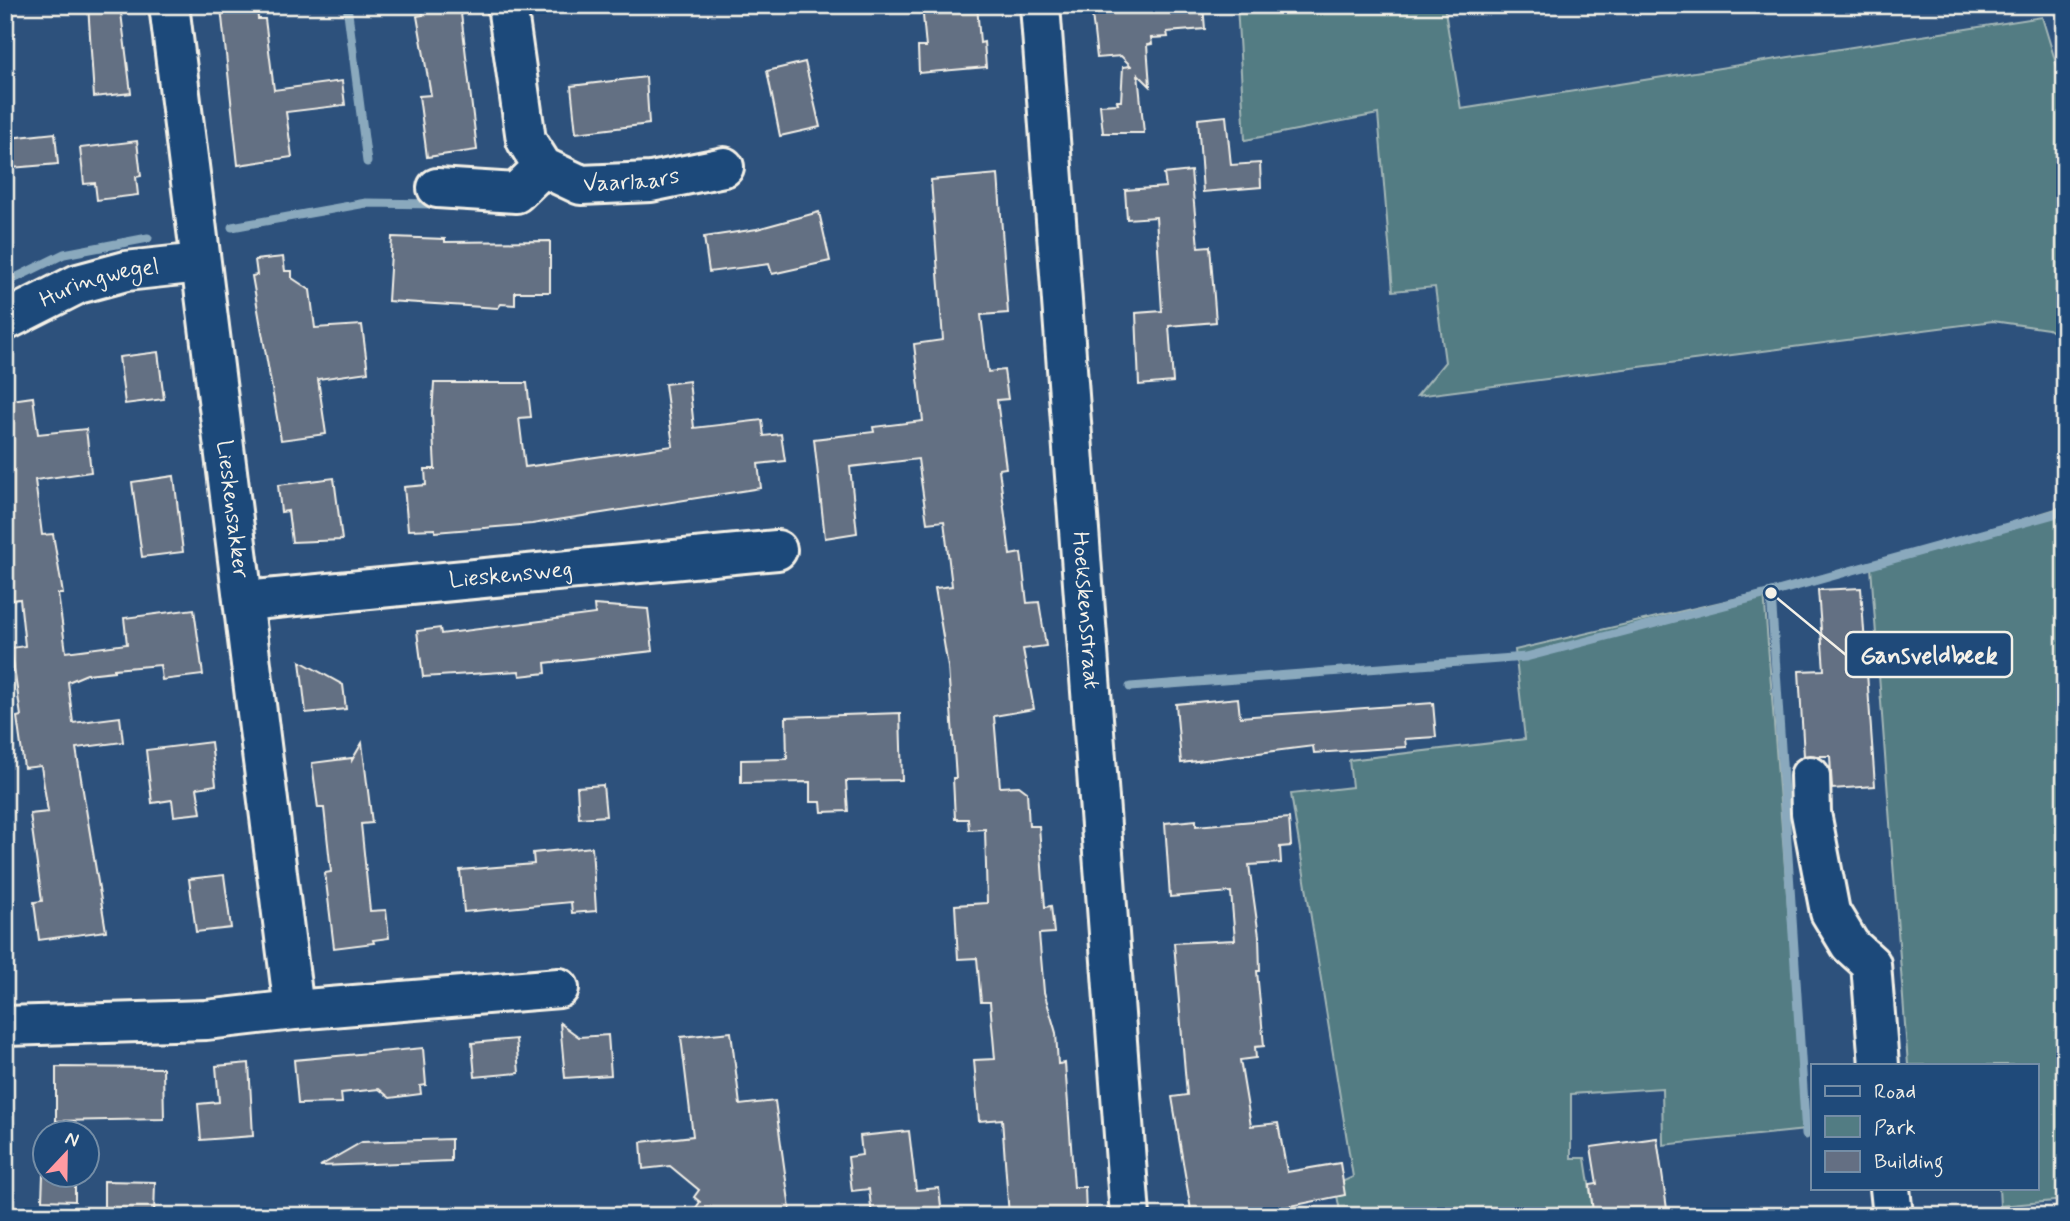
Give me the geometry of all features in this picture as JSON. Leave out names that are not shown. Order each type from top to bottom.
[{"type":"street","name":"Lieskensakker","points":[[169,5],[294,1010]]},
{"type":"street","points":[[437,188],[516,193],[543,167],[526,140],[507,5]]},
{"type":"street","name":"Hoekskensstraat","points":[[1040,5],[1130,1216]]},
{"type":"street","name":"Vaarlaars","points":[[543,167],[581,185],[651,182],[724,167]]},
{"type":"street","name":"Huringwegel","points":[[5,321],[78,284],[126,271],[200,263]]},
{"type":"street","name":"Lieskensweg","points":[[244,601],[777,550]]},
{"type":"street","points":[[1810,776],[1811,813],[1830,912],[1850,945],[1871,964],[1879,1064]]},
{"type":"street","points":[[5,1026],[206,1020],[559,988]]},
{"type":"street","points":[[1890,1190],[1892,1216]]},
{"type":"green space","points":[[1237,5],[1444,5],[1461,109],[2042,17],[2065,93],[2065,340],[2048,329],[1993,321],[1417,396],[1445,362],[1435,287],[1393,291],[1378,114],[1245,140]]},
{"type":"green space","points":[[2065,506],[2065,1200],[2000,1206],[1999,1190],[2038,1190],[2038,1064],[1908,1064],[1871,567]]},
{"type":"green space","points":[[1764,592],[1805,1130],[1663,1145],[1662,1088],[1571,1094],[1571,1158],[1585,1158],[1594,1216],[1341,1216],[1335,1185],[1353,1177],[1291,794],[1352,787],[1349,760],[1525,739],[1515,650]]},
{"type":"building","points":[[88,5],[120,5],[131,93],[94,97]]},
{"type":"building","points":[[257,5],[258,19],[265,19],[274,90],[342,81],[345,105],[286,112],[292,157],[238,165],[221,8]]},
{"type":"building","points":[[422,5],[460,5],[477,150],[427,157],[419,96],[431,95],[417,16],[423,15]]},
{"type":"building","points":[[922,5],[977,5],[980,43],[984,42],[986,67],[919,73],[918,47],[926,47]]},
{"type":"building","points":[[1174,5],[1203,5],[1205,29],[1167,32],[1168,37],[1151,38],[1152,44],[1147,45],[1150,86],[1138,74],[1144,133],[1103,133],[1100,105],[1118,104],[1117,101],[1121,101],[1123,67],[1131,66],[1121,56],[1097,58],[1092,14]]},
{"type":"building","points":[[805,62],[820,127],[780,136],[767,71]]},
{"type":"building","points":[[646,77],[649,124],[576,133],[571,86]]},
{"type":"building","points":[[1226,116],[1231,165],[1260,163],[1261,187],[1203,192],[1198,119]]},
{"type":"building","points":[[55,133],[58,164],[11,168],[9,138]]},
{"type":"building","points":[[137,141],[141,176],[136,177],[138,195],[97,200],[95,183],[84,184],[80,148]]},
{"type":"building","points":[[1191,171],[1198,247],[1210,246],[1216,322],[1169,326],[1173,382],[1139,385],[1136,313],[1162,311],[1156,217],[1127,219],[1125,190],[1166,187],[1164,174]]},
{"type":"building","points":[[998,174],[1008,313],[981,315],[988,372],[1004,370],[1008,399],[997,400],[1006,468],[999,469],[1010,555],[1021,553],[1027,603],[1039,602],[1046,646],[1023,649],[1034,709],[994,716],[1000,787],[1019,786],[1027,792],[1029,826],[1039,826],[1045,907],[1051,906],[1054,933],[1039,934],[1044,992],[1056,1033],[1058,1064],[1065,1063],[1074,1187],[1085,1187],[1086,1216],[1009,1216],[1002,1119],[979,1121],[974,1060],[995,1059],[990,1002],[981,1002],[977,958],[958,959],[955,905],[987,903],[985,829],[969,830],[968,819],[955,819],[953,778],[956,778],[948,667],[935,588],[952,586],[944,521],[927,523],[918,459],[850,467],[857,533],[825,538],[814,439],[874,432],[873,427],[923,421],[914,344],[943,340],[931,180]]},
{"type":"building","points":[[819,212],[830,261],[772,274],[769,264],[709,272],[704,237],[757,229]]},
{"type":"building","points":[[392,237],[445,239],[445,242],[550,241],[550,292],[515,292],[515,305],[501,304],[498,308],[388,301]]},
{"type":"building","points":[[283,257],[285,271],[292,271],[292,278],[310,290],[315,328],[362,325],[368,372],[318,379],[326,434],[281,440],[252,276],[257,275],[255,260]]},
{"type":"building","points":[[158,352],[164,399],[125,404],[119,357]]},
{"type":"building","points":[[689,381],[694,428],[762,420],[764,436],[781,434],[785,461],[758,464],[761,488],[532,524],[435,532],[435,529],[408,530],[404,487],[426,485],[425,469],[435,469],[432,413],[434,383],[527,383],[531,417],[519,418],[525,467],[673,446],[665,384]]},
{"type":"building","points":[[33,397],[38,434],[86,429],[91,472],[35,480],[42,535],[53,534],[63,594],[58,594],[66,652],[127,644],[124,618],[194,609],[203,675],[162,680],[160,665],[114,669],[87,674],[68,682],[73,723],[120,717],[123,742],[76,748],[106,931],[39,940],[34,902],[42,901],[30,814],[48,812],[41,766],[24,768],[17,717],[21,716],[11,648],[25,646],[20,599],[5,601],[5,408],[12,407],[11,400]]},
{"type":"building","points":[[174,476],[183,552],[142,557],[132,482]]},
{"type":"building","points":[[334,478],[342,540],[292,542],[288,511],[281,512],[278,485]]},
{"type":"building","points":[[1861,588],[1875,786],[1832,789],[1830,756],[1804,756],[1799,671],[1824,670],[1818,590]]},
{"type":"building","points":[[594,605],[648,609],[653,651],[545,663],[546,673],[520,676],[519,671],[423,677],[417,631],[440,628],[441,634],[595,614]]},
{"type":"building","points":[[300,661],[343,685],[346,709],[306,713]]},
{"type":"building","points":[[1238,698],[1240,717],[1433,703],[1436,737],[1405,739],[1406,747],[1314,753],[1313,746],[1181,763],[1176,704]]},
{"type":"building","points":[[900,713],[902,780],[846,781],[848,811],[822,812],[821,802],[810,802],[810,782],[741,783],[741,760],[787,759],[786,717]]},
{"type":"building","points":[[211,742],[216,785],[197,788],[201,813],[174,816],[172,800],[152,803],[146,750]]},
{"type":"building","points":[[362,743],[372,823],[361,824],[370,911],[386,910],[389,938],[373,940],[374,943],[334,948],[325,873],[331,872],[324,808],[318,808],[312,763],[352,760]]},
{"type":"building","points":[[603,785],[606,816],[579,818],[577,787]]},
{"type":"building","points":[[1289,818],[1291,846],[1280,847],[1281,863],[1249,865],[1259,936],[1260,971],[1257,971],[1264,1046],[1255,1047],[1256,1058],[1240,1060],[1251,1126],[1278,1123],[1287,1172],[1340,1163],[1345,1195],[1276,1209],[1276,1216],[1192,1216],[1172,1097],[1187,1095],[1174,943],[1235,940],[1231,892],[1170,897],[1165,823],[1196,820],[1196,826]]},
{"type":"building","points":[[592,847],[596,911],[572,913],[571,902],[464,912],[460,870],[534,864],[533,853]]},
{"type":"building","points":[[224,875],[231,928],[196,932],[189,879]]},
{"type":"building","points":[[560,1023],[579,1037],[608,1035],[611,1075],[565,1078]]},
{"type":"building","points":[[731,1032],[740,1105],[775,1101],[791,1216],[690,1216],[700,1202],[694,1197],[699,1190],[670,1166],[643,1169],[641,1142],[693,1136],[681,1037]]},
{"type":"building","points":[[516,1039],[519,1073],[475,1077],[472,1043]]},
{"type":"building","points":[[423,1048],[426,1085],[420,1086],[421,1094],[390,1098],[379,1089],[341,1093],[342,1103],[298,1104],[294,1060]]},
{"type":"building","points":[[249,1063],[253,1136],[201,1140],[198,1104],[219,1102],[216,1066]]},
{"type":"building","points":[[56,1067],[163,1068],[164,1119],[56,1120]]},
{"type":"building","points":[[909,1131],[916,1190],[939,1188],[942,1216],[872,1216],[869,1189],[852,1191],[848,1157],[862,1155],[860,1136]]},
{"type":"building","points":[[1657,1138],[1668,1216],[1603,1216],[1602,1211],[1593,1212],[1590,1185],[1597,1184],[1591,1147]]},
{"type":"building","points":[[451,1139],[451,1161],[320,1166],[362,1142]]},
{"type":"building","points":[[104,1181],[155,1182],[154,1216],[104,1216]]},
{"type":"building","points":[[42,1190],[75,1190],[75,1201],[42,1200]]},
{"type":"waterway","points":[[347,5],[367,162]]},
{"type":"waterway","points":[[232,227],[366,203],[437,204]]},
{"type":"waterway","points":[[5,283],[64,254],[148,238]]},
{"type":"waterway","points":[[1806,1135],[1771,593],[2065,511]]},
{"type":"waterway","points":[[1130,687],[1526,657],[1771,593]]},
{"type":"place","name":"Gansveldbeek","points":[[1771,593]]}]
